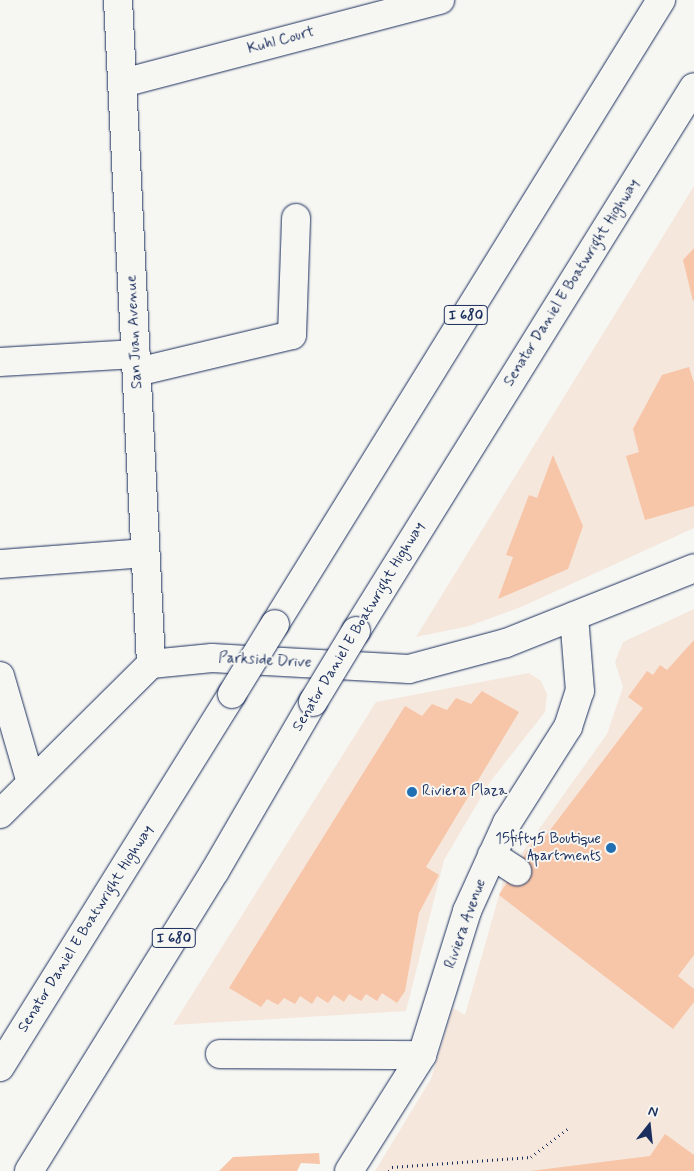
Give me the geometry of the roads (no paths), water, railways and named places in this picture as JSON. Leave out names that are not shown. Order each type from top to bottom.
[{"type":"main road","name":"San Juan Avenue","points":[[118,0],[151,664]]},
{"type":"main road","name":"Kuhl Court","points":[[123,83],[440,0]]},
{"type":"main road","name":"Senator Daniel E Boatwright Highway","points":[[3,1062],[660,2]]},
{"type":"main road","name":"Senator Daniel E Boatwright Highway","points":[[29,1171],[215,871],[356,630],[694,86]]},
{"type":"main road","points":[[0,362],[136,363],[292,335],[296,218]]},
{"type":"main road","points":[[0,564],[145,553]]},
{"type":"main road","name":"Parkside Drive","points":[[151,664],[212,658],[409,669],[506,643],[694,568]]},
{"type":"main road","name":"Riviera Avenue","points":[[349,1171],[422,1054],[467,911],[507,824],[568,727],[580,690],[574,616]]},
{"type":"main road","points":[[0,814],[151,664]]},
{"type":"main road","points":[[0,676],[31,783]]},
{"type":"main road","points":[[492,856],[518,871]]},
{"type":"main road","points":[[220,1054],[422,1054]]},
{"type":"place","name":"Riviera Plaza","points":[[412,792]]},
{"type":"place","name":"15fifty5 Boutique Apartments","points":[[611,848]]}]
